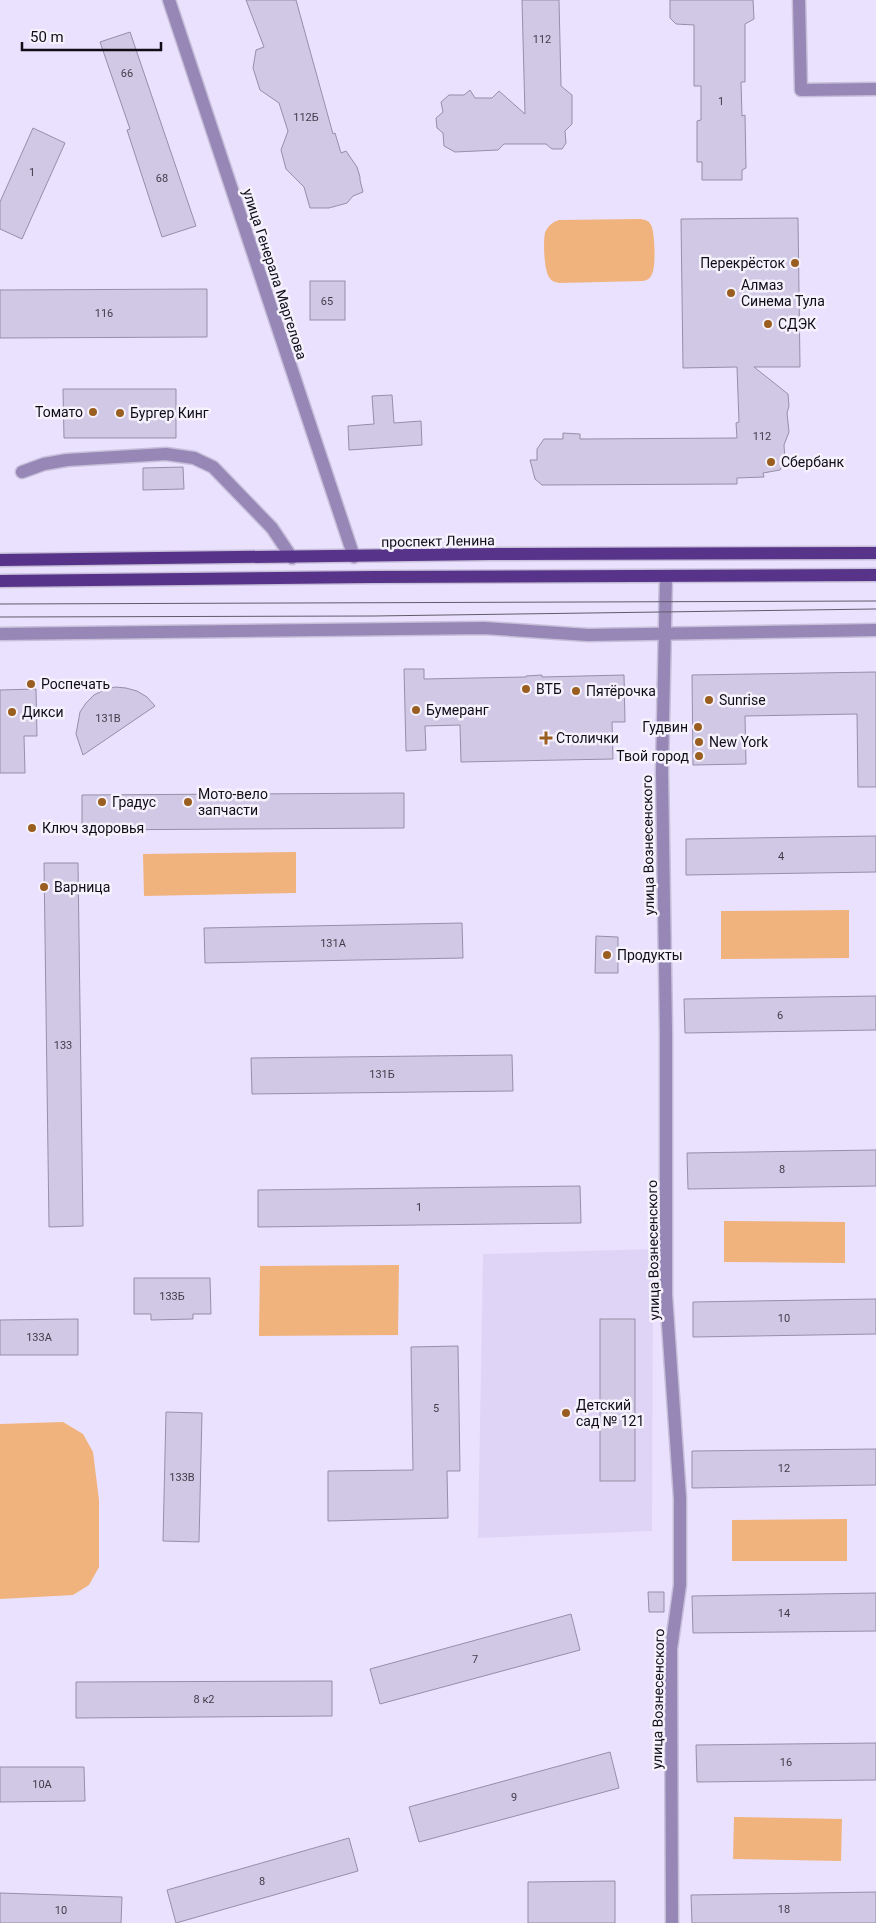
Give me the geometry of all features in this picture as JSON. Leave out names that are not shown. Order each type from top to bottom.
[{"type":"main road","name":"проспект Ленина","points":[[0,560],[292,558],[500,554],[876,553]]},
{"type":"main road","points":[[354,557],[360,578]]},
{"type":"main road","points":[[0,581],[876,575]]},
{"type":"street","name":"улица Генерала Маргелова","points":[[168,0],[354,557]]},
{"type":"street","points":[[799,0],[801,90],[876,89]]},
{"type":"street","points":[[22,472],[44,464],[67,460],[166,454],[194,458],[212,467],[272,528],[292,558]]},
{"type":"street","name":"улица Вознесенского","points":[[666,576],[662,771],[666,1042],[666,1294],[680,1498],[680,1585],[671,1649],[672,1923]]},
{"type":"street","points":[[0,634],[475,628],[588,634],[876,630]]},
{"type":"shaded area","points":[[641,219],[650,224],[653,235],[654,264],[652,274],[648,279],[643,281],[559,283],[550,278],[546,268],[544,242],[545,233],[552,223],[559,220]]},
{"type":"shaded area","points":[[296,852],[296,893],[144,896],[143,854]]},
{"type":"shaded area","points":[[849,910],[849,958],[721,959],[721,911]]},
{"type":"shaded area","points":[[724,1221],[845,1222],[845,1263],[724,1262]]},
{"type":"shaded area","name":"Детский сад № 121","points":[[653,1249],[652,1531],[478,1538],[483,1254]]},
{"type":"shaded area","points":[[399,1265],[398,1335],[259,1336],[260,1266]]},
{"type":"shaded area","points":[[63,1422],[83,1434],[93,1452],[99,1500],[99,1567],[89,1585],[73,1595],[0,1599],[0,1424]]},
{"type":"shaded area","points":[[847,1519],[847,1561],[732,1561],[732,1520]]},
{"type":"shaded area","points":[[734,1817],[842,1819],[841,1861],[733,1859]]},
{"type":"building","points":[[246,0],[296,0],[333,134],[335,133],[341,153],[346,151],[357,167],[360,177],[363,192],[353,196],[347,203],[329,208],[310,208],[304,187],[286,169],[281,150],[288,131],[279,103],[260,90],[253,68],[256,50],[264,47]]},
{"type":"building","points":[[522,0],[559,0],[561,86],[572,95],[572,124],[565,131],[566,143],[562,149],[552,149],[546,144],[504,144],[498,150],[455,152],[444,146],[443,133],[437,128],[436,118],[443,112],[441,102],[449,95],[464,95],[470,90],[475,98],[492,98],[499,91],[525,114]]},
{"type":"building","points":[[670,0],[753,0],[754,19],[745,24],[745,82],[741,82],[742,116],[745,115],[746,168],[742,170],[742,180],[702,180],[702,162],[697,162],[697,121],[701,120],[701,86],[694,86],[694,25],[676,24],[670,18]]},
{"type":"building","points":[[130,32],[196,226],[162,237],[127,130],[130,129],[100,42]]},
{"type":"building","points":[[33,128],[65,143],[22,239],[0,229],[0,202]]},
{"type":"building","points":[[798,218],[800,367],[754,367],[788,394],[789,432],[784,445],[785,461],[780,470],[763,473],[764,477],[737,478],[737,484],[542,485],[535,479],[530,460],[537,460],[537,449],[544,439],[563,439],[563,433],[580,434],[580,439],[737,438],[736,423],[739,422],[737,367],[683,368],[681,219]]},
{"type":"building","points":[[310,281],[345,281],[345,320],[310,320]]},
{"type":"building","points":[[207,289],[207,337],[0,338],[0,290]]},
{"type":"building","name":"Бургер Кинг","points":[[63,389],[176,389],[176,438],[64,438]]},
{"type":"building","points":[[392,395],[394,423],[421,421],[422,445],[349,450],[348,426],[374,424],[372,396]]},
{"type":"building","points":[[183,467],[184,489],[143,490],[143,468]]},
{"type":"building","points":[[404,669],[424,669],[424,679],[542,675],[542,677],[624,675],[625,722],[612,722],[613,759],[461,762],[460,725],[425,726],[426,750],[406,751]]},
{"type":"building","points":[[876,672],[876,787],[858,787],[857,714],[745,716],[746,764],[693,765],[692,675]]},
{"type":"building","points":[[115,687],[137,691],[147,697],[155,706],[83,755],[76,734],[80,712],[94,695]]},
{"type":"building","points":[[36,689],[37,736],[24,736],[25,773],[0,773],[0,690]]},
{"type":"building","points":[[404,793],[404,828],[82,830],[82,795]]},
{"type":"building","points":[[876,836],[876,872],[686,875],[686,839]]},
{"type":"building","points":[[44,863],[78,863],[83,1226],[49,1227]]},
{"type":"building","points":[[462,923],[463,958],[205,963],[204,928]]},
{"type":"building","points":[[596,936],[618,937],[618,973],[595,973]]},
{"type":"building","points":[[876,996],[876,1030],[685,1033],[684,999]]},
{"type":"building","points":[[512,1055],[513,1091],[252,1094],[251,1058]]},
{"type":"building","points":[[876,1150],[876,1186],[688,1189],[687,1153]]},
{"type":"building","points":[[580,1186],[581,1223],[258,1227],[258,1190]]},
{"type":"building","points":[[134,1278],[210,1278],[211,1314],[193,1314],[193,1319],[151,1320],[151,1314],[134,1314]]},
{"type":"building","points":[[876,1299],[876,1334],[693,1337],[693,1302]]},
{"type":"building","points":[[78,1319],[78,1355],[0,1355],[0,1320]]},
{"type":"building","points":[[600,1319],[635,1319],[635,1481],[600,1481]]},
{"type":"building","points":[[458,1346],[460,1471],[447,1471],[448,1518],[328,1521],[328,1471],[413,1470],[411,1347]]},
{"type":"building","points":[[166,1412],[202,1413],[199,1542],[163,1541]]},
{"type":"building","points":[[876,1449],[876,1485],[692,1488],[692,1451]]},
{"type":"building","points":[[648,1592],[664,1592],[664,1612],[649,1612]]},
{"type":"building","points":[[876,1593],[876,1631],[693,1633],[692,1596]]},
{"type":"building","points":[[571,1614],[580,1650],[380,1704],[370,1669]]},
{"type":"building","points":[[332,1681],[332,1716],[76,1718],[76,1682]]},
{"type":"building","points":[[876,1743],[876,1780],[697,1782],[696,1745]]},
{"type":"building","points":[[610,1752],[619,1788],[419,1842],[409,1807]]},
{"type":"building","points":[[0,1767],[84,1767],[85,1801],[0,1802]]},
{"type":"building","points":[[349,1838],[358,1871],[176,1923],[167,1890]]},
{"type":"building","points":[[615,1881],[615,1923],[528,1923],[528,1882]]},
{"type":"building","points":[[876,1892],[876,1923],[692,1923],[691,1895]]},
{"type":"building","points":[[0,1893],[122,1897],[121,1923],[0,1923]]},
{"type":"tram line","points":[[0,604],[876,601]]},
{"type":"tram line","points":[[0,617],[374,616],[876,609]]},
{"type":"place","name":"Перекрёсток","points":[[795,263]]},
{"type":"place","name":"Алмаз Синема Тула","points":[[731,293]]},
{"type":"place","name":"СДЭК","points":[[768,324]]},
{"type":"place","name":"Томато","points":[[93,412]]},
{"type":"place","name":"Бургер Кинг","points":[[120,413]]},
{"type":"place","name":"Сбербанк","points":[[771,462]]},
{"type":"place","name":"Роспечать","points":[[31,684]]},
{"type":"place","name":"ВТБ","points":[[526,689]]},
{"type":"place","name":"Пятёрочка","points":[[576,691]]},
{"type":"place","name":"Sunrise","points":[[709,700]]},
{"type":"place","name":"Бумеранг","points":[[416,710]]},
{"type":"place","name":"Дикси","points":[[12,712]]},
{"type":"place","name":"Гудвин","points":[[698,727]]},
{"type":"place","name":"Столички","points":[[546,738]]},
{"type":"place","name":"New York","points":[[699,742]]},
{"type":"place","name":"Твой город","points":[[699,756]]},
{"type":"place","name":"Градус","points":[[102,802]]},
{"type":"place","name":"Мото-вело запчасти","points":[[188,802]]},
{"type":"place","name":"Ключ здоровья","points":[[32,828]]},
{"type":"place","name":"Варница","points":[[44,887]]},
{"type":"place","name":"Продукты","points":[[607,955]]},
{"type":"place","name":"Детский сад № 121","points":[[566,1413]]}]
